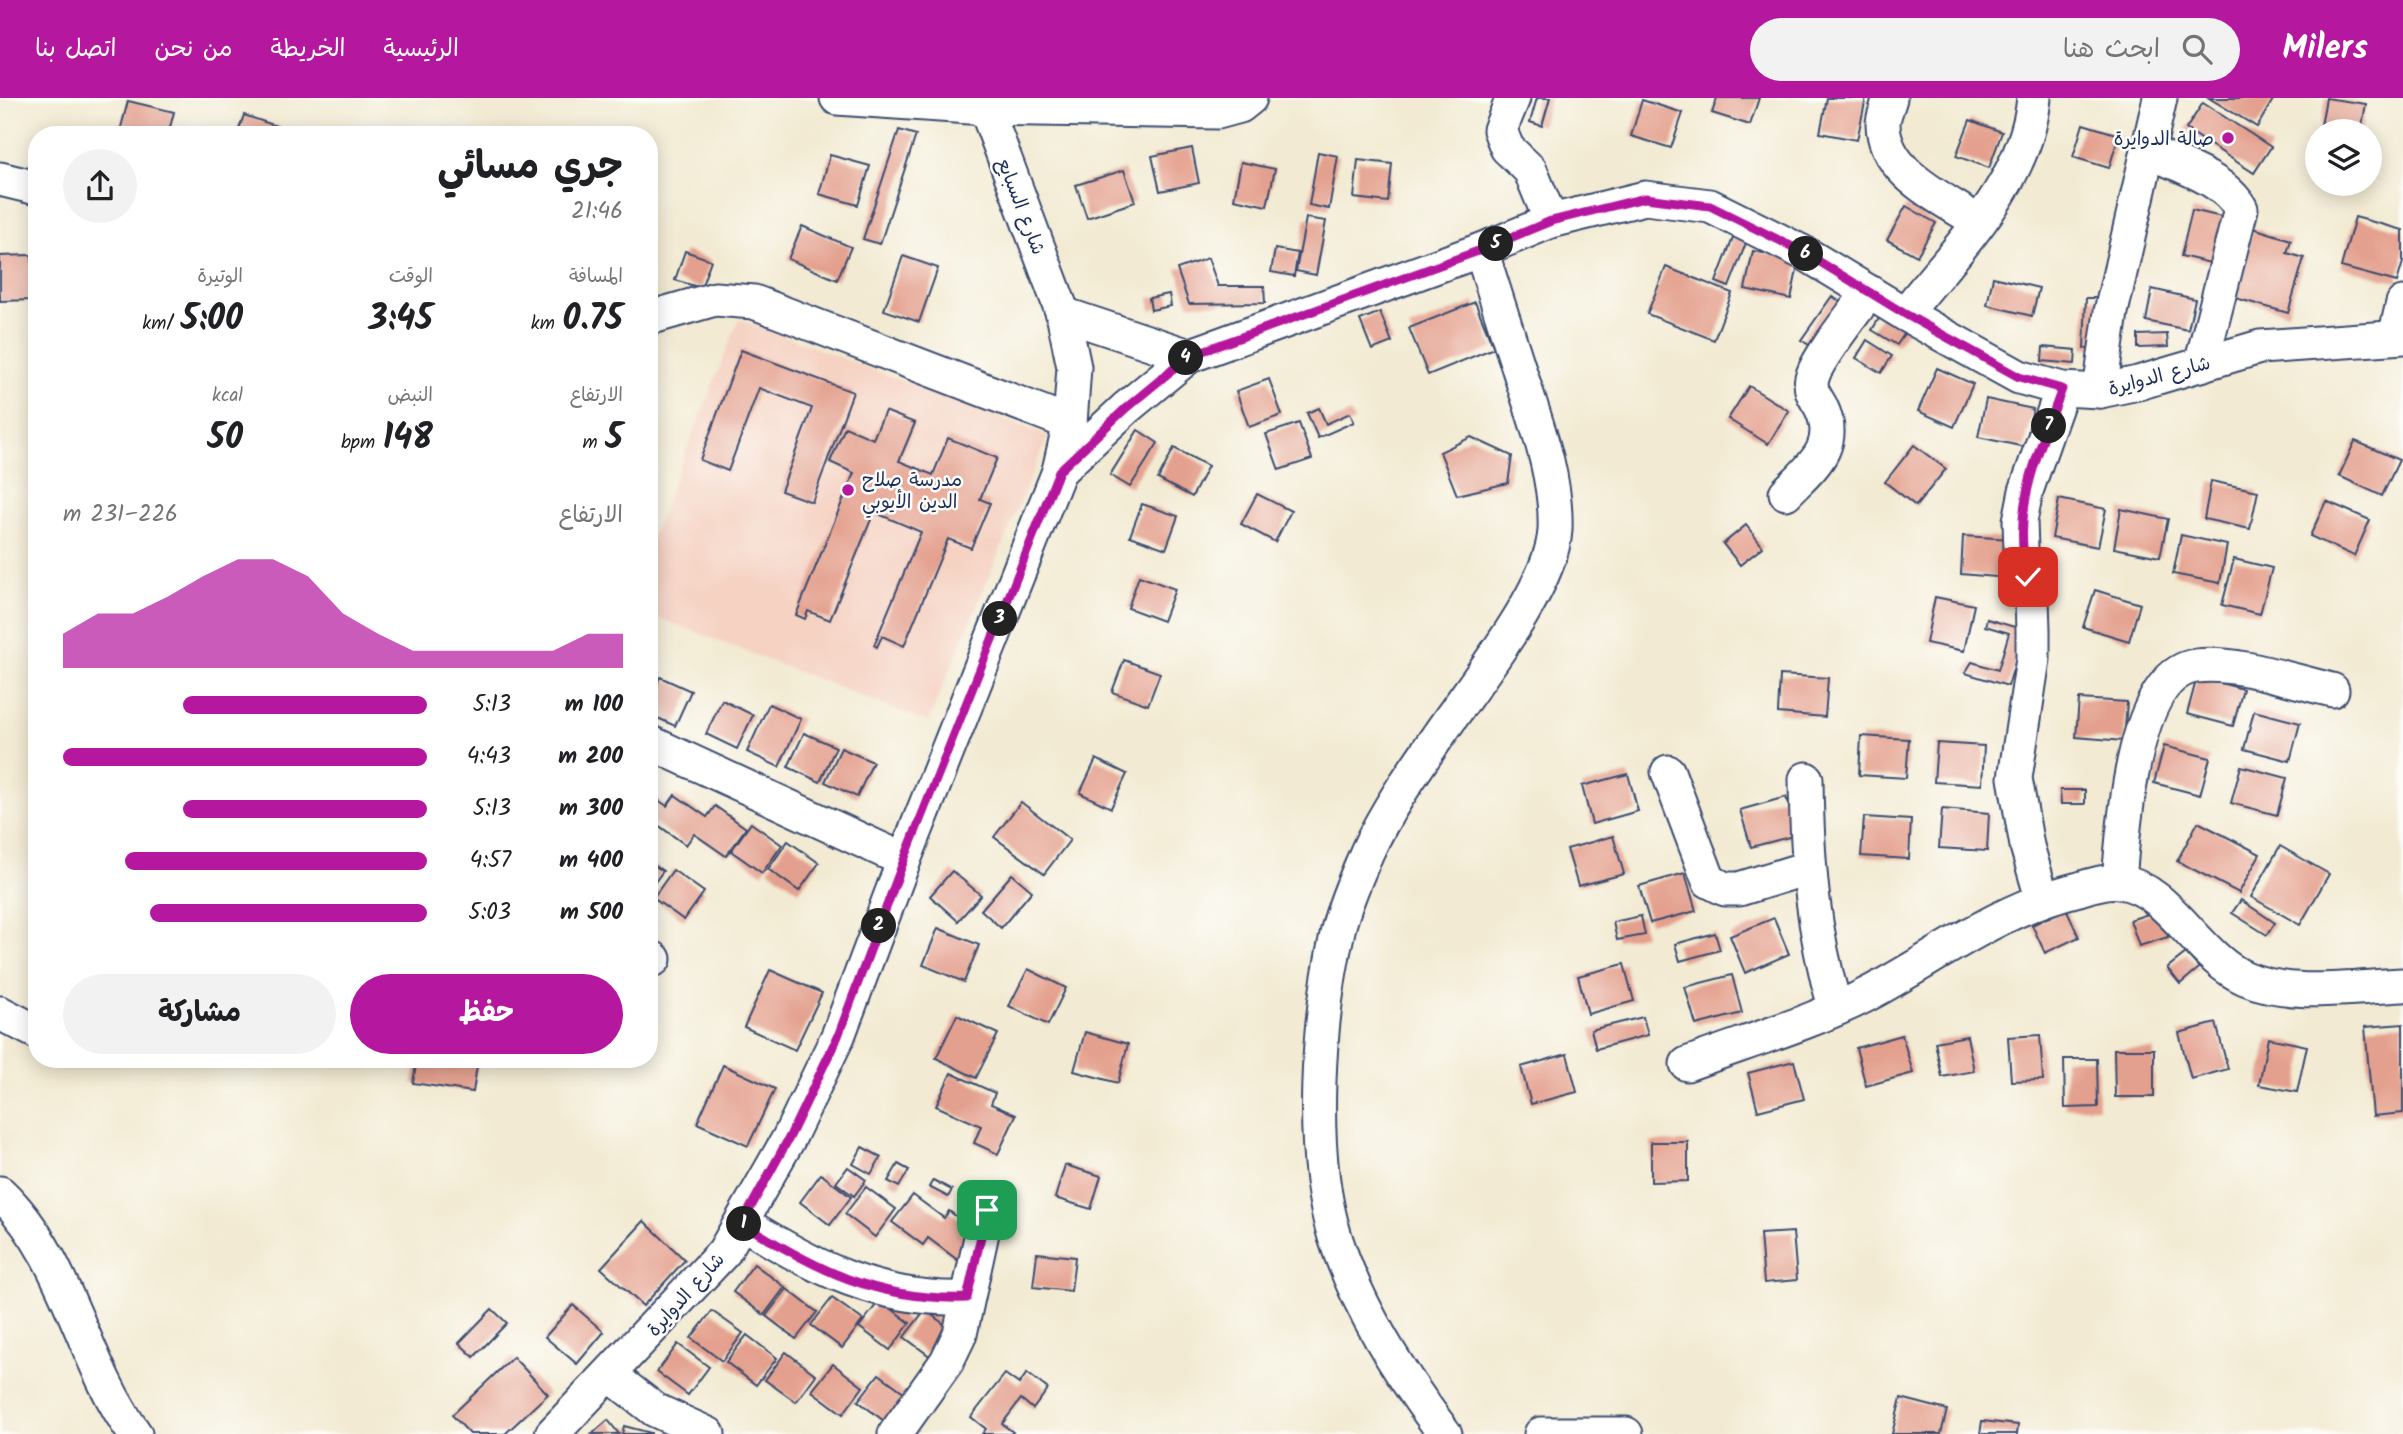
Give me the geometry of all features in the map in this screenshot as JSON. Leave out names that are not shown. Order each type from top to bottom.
[{"type":"street","points":[[837,98],[1218,112],[1240,106],[1250,98]]},
{"type":"street","points":[[1513,98],[1500,130],[1507,148],[1530,170],[1551,221]]},
{"type":"street","points":[[1890,98],[1883,123],[1888,151],[1903,171],[1978,222]]},
{"type":"street","points":[[1905,314],[2000,193],[2032,123],[2034,98]]},
{"type":"street","points":[[2101,391],[2111,312],[2160,98]]},
{"type":"street","name":"شارع السبايع","points":[[983,103],[1063,314],[1074,367],[1070,423]]},
{"type":"street","points":[[2148,151],[2221,186],[2234,195],[2241,209],[2201,365]]},
{"type":"street","points":[[0,179],[28,186]]},
{"type":"street","name":"شارع الدوايرة","points":[[1059,471],[1126,408],[1189,356],[1481,250],[1551,221],[1645,198],[1710,206],[1807,254],[1905,314],[2019,377],[2062,389],[2101,391],[2260,347],[2399,337]]},
{"type":"street","points":[[1445,1434],[1416,1395],[1367,1314],[1335,1237],[1324,1185],[1319,1125],[1322,1036],[1338,929],[1368,850],[1422,760],[1520,616],[1547,564],[1555,531],[1542,440],[1481,250]]},
{"type":"street","points":[[1786,493],[1821,457],[1826,443],[1829,425],[1812,394],[1813,374],[1869,292]]},
{"type":"street","points":[[658,315],[715,299],[754,302],[1070,423]]},
{"type":"street","points":[[2399,337],[2403,303]]},
{"type":"street","points":[[1063,314],[1189,356]]},
{"type":"street","points":[[2042,898],[2027,846],[2015,778],[2033,649],[2032,600],[2021,549],[2020,521],[2026,491],[2062,389]]},
{"type":"street","name":"شارع الدوايرة","points":[[552,1434],[723,1252],[789,1138],[838,1036],[904,860],[1059,471],[1070,423]]},
{"type":"street","points":[[2119,882],[2132,763],[2151,712],[2177,675],[2192,666],[2217,665],[2332,690]]},
{"type":"street","points":[[658,746],[904,860]]},
{"type":"street","points":[[1668,772],[1709,881],[1725,889],[1739,889],[1807,868]]},
{"type":"street","points":[[1806,779],[1807,868],[1822,963],[1835,1007]]},
{"type":"street","points":[[1688,1064],[1864,996],[1965,934],[2042,898],[2119,882],[2144,890],[2211,956],[2245,978],[2274,986],[2403,985]]},
{"type":"street","points":[[0,1013],[28,1027]]},
{"type":"street","points":[[0,1193],[46,1255],[94,1363],[135,1434]]},
{"type":"street","points":[[895,1434],[947,1361],[960,1334],[987,1210]]},
{"type":"street","points":[[742,1223],[827,1272],[924,1297],[967,1298]]},
{"type":"street","points":[[610,1375],[655,1410],[708,1434]]},
{"type":"street","points":[[1541,1434],[1626,1434]]},
{"type":"shaded area","name":"مدرسة صلاح الدين الأيوبي","points":[[739,319],[1048,436],[928,722],[658,617],[658,522]]},
{"type":"building","points":[[1537,98],[1550,98],[1542,126],[1530,122]]},
{"type":"building","points":[[1717,98],[1759,98],[1750,125],[1712,113]]},
{"type":"building","points":[[1827,98],[1866,98],[1857,140],[1820,133]]},
{"type":"building","points":[[2209,98],[2274,98],[2257,127]]},
{"type":"building","points":[[2326,98],[2366,104],[2363,119],[2322,119]]},
{"type":"building","points":[[1642,100],[1683,113],[1671,148],[1631,136]]},
{"type":"building","points":[[128,101],[174,112],[170,126],[121,126]]},
{"type":"building","name":"صالة الدوايرة","points":[[2203,103],[2271,147],[2254,173],[2186,129]]},
{"type":"building","points":[[244,115],[276,126],[240,126]]},
{"type":"building","points":[[1970,120],[2002,132],[1989,168],[1956,156]]},
{"type":"building","points":[[2083,124],[2119,135],[2109,168],[2073,157]]},
{"type":"building","points":[[899,130],[916,135],[880,244],[863,239]]},
{"type":"building","points":[[1192,148],[1199,183],[1160,191],[1152,156]]},
{"type":"building","points":[[1318,152],[1338,156],[1329,209],[1309,205]]},
{"type":"building","points":[[830,155],[870,166],[858,205],[819,194]]},
{"type":"building","points":[[1358,160],[1392,164],[1388,202],[1354,198]]},
{"type":"building","points":[[1241,162],[1275,169],[1267,206],[1234,199]]},
{"type":"building","points":[[1124,170],[1135,202],[1087,218],[1076,185]]},
{"type":"building","points":[[1906,206],[1936,223],[1917,256],[1887,240]]},
{"type":"building","points":[[2192,210],[2230,219],[2219,265],[2181,256]]},
{"type":"building","points":[[2355,217],[2403,230],[2403,262],[2397,282],[2341,267]]},
{"type":"building","points":[[1306,218],[1326,221],[1316,275],[1296,271]]},
{"type":"building","points":[[802,226],[851,247],[837,280],[788,259]]},
{"type":"building","points":[[2253,228],[2291,240],[2287,253],[2304,258],[2288,313],[2232,297]]},
{"type":"building","points":[[1751,230],[1729,287],[1716,282],[1735,233]]},
{"type":"building","points":[[1275,249],[1298,253],[1294,276],[1271,272]]},
{"type":"building","points":[[685,251],[711,260],[701,288],[675,280]]},
{"type":"building","points":[[1753,251],[1799,260],[1791,299],[1745,289]]},
{"type":"building","points":[[28,255],[28,300],[0,301],[0,256]]},
{"type":"building","points":[[903,256],[938,268],[919,322],[884,310]]},
{"type":"building","points":[[1208,258],[1218,286],[1264,286],[1265,303],[1189,304],[1177,269]]},
{"type":"building","points":[[1666,267],[1732,293],[1714,340],[1647,314]]},
{"type":"building","points":[[1993,277],[2039,288],[2032,316],[1987,305]]},
{"type":"building","points":[[2152,289],[2195,299],[2188,330],[2146,321]]},
{"type":"building","points":[[1169,294],[1171,306],[1151,310],[1149,298]]},
{"type":"building","points":[[1832,296],[1847,307],[1817,350],[1801,340]]},
{"type":"building","points":[[2086,298],[2100,298],[2098,348],[2084,348]]},
{"type":"building","points":[[1475,302],[1494,348],[1428,375],[1409,328]]},
{"type":"building","points":[[1380,312],[1392,342],[1372,350],[1360,320]]},
{"type":"building","points":[[1883,312],[1908,328],[1897,345],[1872,330]]},
{"type":"building","points":[[2167,334],[2168,347],[2138,348],[2138,335]]},
{"type":"building","points":[[1867,340],[1892,356],[1881,373],[1856,358]]},
{"type":"building","points":[[2043,347],[2076,350],[2075,364],[2042,361]]},
{"type":"building","points":[[741,350],[853,392],[812,502],[781,491],[812,408],[759,388],[728,471],[700,460]]},
{"type":"building","points":[[1937,368],[1973,384],[1954,427],[1918,411]]},
{"type":"building","points":[[1269,379],[1282,415],[1249,427],[1236,391]]},
{"type":"building","points":[[1749,386],[1789,411],[1768,444],[1728,419]]},
{"type":"building","points":[[1986,399],[2033,409],[2025,447],[1978,437]]},
{"type":"building","points":[[1319,408],[1326,424],[1350,413],[1354,422],[1318,438],[1307,413]]},
{"type":"building","points":[[885,411],[915,423],[899,461],[933,475],[948,438],[997,458],[980,499],[990,503],[971,548],[948,539],[904,646],[882,636],[877,647],[874,645],[921,532],[874,512],[830,620],[808,611],[805,619],[796,615],[854,473],[830,462],[845,427],[873,439]]},
{"type":"building","points":[[1299,423],[1312,459],[1279,470],[1266,434]]},
{"type":"building","points":[[1138,430],[1158,443],[1130,487],[1110,475]]},
{"type":"building","points":[[1471,437],[1512,456],[1508,483],[1457,495],[1440,452]]},
{"type":"building","points":[[2355,441],[2399,460],[2382,496],[2339,476]]},
{"type":"building","points":[[1914,445],[1946,469],[1916,506],[1885,482]]},
{"type":"building","points":[[1174,448],[1208,466],[1192,497],[1158,479]]},
{"type":"building","points":[[2211,481],[2258,491],[2250,529],[2204,519]]},
{"type":"building","points":[[1257,494],[1291,511],[1275,542],[1241,524]]},
{"type":"building","points":[[2059,499],[2106,509],[2098,547],[2052,538]]},
{"type":"building","points":[[2326,501],[2370,520],[2354,556],[2310,536]]},
{"type":"building","points":[[1142,504],[1178,516],[1166,549],[1130,536]]},
{"type":"building","points":[[2121,509],[2168,519],[2160,557],[2114,548]]},
{"type":"building","points":[[1746,525],[1763,547],[1740,565],[1723,544]]},
{"type":"building","points":[[2181,535],[2227,545],[2220,583],[2173,574]]},
{"type":"building","points":[[1963,536],[2011,539],[2008,578],[1961,574]]},
{"type":"building","points":[[2234,559],[2272,568],[2260,614],[2222,605]]},
{"type":"building","points":[[1139,576],[1175,589],[1163,621],[1128,608]]},
{"type":"building","points":[[2095,590],[2140,604],[2129,641],[2083,627]]},
{"type":"building","points":[[1935,597],[1974,605],[1964,651],[1926,643]]},
{"type":"building","points":[[1987,619],[2025,630],[2008,686],[1965,673],[1972,662],[1998,670],[2009,633],[1985,626]]},
{"type":"building","points":[[1124,660],[1160,673],[1148,705],[1112,692]]},
{"type":"building","points":[[1780,675],[1828,678],[1825,717],[1778,713]]},
{"type":"building","points":[[660,677],[691,691],[675,726],[658,718]]},
{"type":"building","points":[[2197,677],[2243,689],[2233,726],[2187,714]]},
{"type":"building","points":[[2079,699],[2127,702],[2124,741],[2076,737]]},
{"type":"building","points":[[722,700],[753,715],[737,749],[706,734]]},
{"type":"building","points":[[769,704],[801,719],[779,767],[747,752]]},
{"type":"building","points":[[2254,711],[2300,723],[2290,761],[2244,749]]},
{"type":"building","points":[[804,733],[836,747],[820,782],[788,767]]},
{"type":"building","points":[[1861,736],[1909,739],[1906,778],[1859,775]]},
{"type":"building","points":[[1937,743],[1984,746],[1982,785],[1934,782]]},
{"type":"building","points":[[2164,746],[2210,758],[2200,795],[2154,783]]},
{"type":"building","points":[[841,748],[873,762],[857,797],[825,782]]},
{"type":"building","points":[[1096,759],[1127,774],[1111,808],[1080,793]]},
{"type":"building","points":[[2241,766],[2287,778],[2277,815],[2231,803]]},
{"type":"building","points":[[1628,774],[1638,811],[1592,824],[1582,786]]},
{"type":"building","points":[[2060,790],[2085,790],[2085,804],[2061,804]]},
{"type":"building","points":[[675,795],[707,817],[715,806],[746,828],[726,856],[694,834],[686,845],[658,825],[658,800],[667,806]]},
{"type":"building","points":[[1786,797],[1797,835],[1751,847],[1740,810]]},
{"type":"building","points":[[1021,802],[1070,840],[1044,874],[994,837]]},
{"type":"building","points":[[1942,809],[1989,813],[1987,851],[1939,848]]},
{"type":"building","points":[[1864,817],[1911,820],[1909,859],[1861,856]]},
{"type":"building","points":[[2198,822],[2260,854],[2239,893],[2177,861]]},
{"type":"building","points":[[751,823],[782,845],[762,873],[731,851]]},
{"type":"building","points":[[1613,836],[1624,874],[1578,886],[1567,849]]},
{"type":"building","points":[[788,841],[819,863],[799,891],[768,869]]},
{"type":"building","points":[[2280,846],[2329,874],[2300,925],[2251,897]]},
{"type":"building","points":[[673,870],[704,892],[684,920],[658,902],[658,891]]},
{"type":"building","points":[[952,871],[981,895],[958,921],[930,896]]},
{"type":"building","points":[[1685,873],[1696,911],[1650,923],[1639,886]]},
{"type":"building","points":[[1012,874],[1032,891],[1001,928],[981,910]]},
{"type":"building","points":[[2241,900],[2275,923],[2267,935],[2232,913]]},
{"type":"building","points":[[2066,909],[2079,937],[2045,953],[2032,925]]},
{"type":"building","points":[[2160,910],[2168,937],[2139,946],[2130,920]]},
{"type":"building","points":[[1641,916],[1645,935],[1617,940],[1613,922]]},
{"type":"building","points":[[1774,918],[1789,954],[1745,973],[1730,936]]},
{"type":"building","points":[[938,928],[979,945],[964,982],[923,965]]},
{"type":"building","points":[[1715,933],[1720,950],[1680,961],[1675,944]]},
{"type":"building","points":[[2186,953],[2199,968],[2180,984],[2167,968]]},
{"type":"building","points":[[1624,964],[1634,1001],[1588,1014],[1578,976]]},
{"type":"building","points":[[1028,969],[1066,988],[1048,1025],[1009,1006]]},
{"type":"building","points":[[770,970],[822,993],[795,1050],[744,1027]]},
{"type":"building","points":[[1732,975],[1742,1013],[1696,1025],[1685,987]]},
{"type":"building","points":[[957,1015],[998,1034],[976,1078],[936,1058]]},
{"type":"building","points":[[1643,1017],[1648,1035],[1596,1049],[1591,1030]]},
{"type":"building","points":[[2216,1023],[2228,1069],[2191,1079],[2179,1033]]},
{"type":"building","points":[[2403,1024],[2403,1113],[2373,1116],[2365,1027]]},
{"type":"building","points":[[1085,1032],[1128,1044],[1118,1083],[1074,1071]]},
{"type":"building","points":[[1902,1035],[1913,1073],[1866,1086],[1856,1048]]},
{"type":"building","points":[[2040,1035],[2043,1080],[2011,1081],[2008,1037]]},
{"type":"building","points":[[1967,1036],[1974,1071],[1942,1077],[1935,1042]]},
{"type":"building","points":[[2268,1038],[2307,1046],[2297,1092],[2259,1085]]},
{"type":"building","points":[[2114,1049],[2154,1049],[2154,1097],[2115,1097]]},
{"type":"building","points":[[1567,1054],[1577,1092],[1531,1104],[1521,1067]]},
{"type":"building","points":[[2064,1059],[2097,1059],[2098,1107],[2065,1108]]},
{"type":"building","points":[[1794,1061],[1804,1099],[1758,1111],[1748,1073]]},
{"type":"building","points":[[723,1065],[775,1089],[748,1146],[697,1123]]},
{"type":"building","points":[[416,1068],[477,1068],[473,1092],[413,1083]]},
{"type":"building","points":[[951,1073],[995,1093],[991,1104],[1016,1115],[998,1154],[974,1143],[981,1126],[936,1106]]},
{"type":"building","points":[[1651,1142],[1688,1142],[1688,1181],[1651,1182]]},
{"type":"building","points":[[862,1147],[881,1157],[871,1174],[853,1164]]},
{"type":"building","points":[[898,1164],[909,1170],[899,1187],[888,1181]]},
{"type":"building","points":[[1065,1165],[1101,1176],[1091,1209],[1055,1198]]},
{"type":"building","points":[[848,1167],[866,1180],[854,1196],[836,1183]]},
{"type":"building","points":[[821,1174],[851,1197],[830,1225],[800,1202]]},
{"type":"building","points":[[933,1180],[952,1190],[948,1197],[929,1187]]},
{"type":"building","points":[[866,1187],[896,1209],[875,1237],[845,1214]]},
{"type":"building","points":[[913,1195],[944,1218],[949,1211],[980,1234],[959,1261],[928,1238],[923,1245],[892,1222]]},
{"type":"building","points":[[644,1221],[685,1260],[643,1306],[601,1268]]},
{"type":"building","points":[[1793,1232],[1797,1280],[1764,1283],[1760,1234]]},
{"type":"building","points":[[1037,1253],[1075,1257],[1071,1291],[1033,1287]]},
{"type":"building","points":[[754,1264],[785,1287],[764,1315],[733,1292]]},
{"type":"building","points":[[787,1289],[817,1312],[796,1339],[766,1316]]},
{"type":"building","points":[[832,1298],[863,1320],[842,1348],[811,1325]]},
{"type":"building","points":[[880,1300],[910,1323],[890,1350],[859,1327]]},
{"type":"building","points":[[573,1305],[604,1332],[577,1364],[545,1337]]},
{"type":"building","points":[[492,1309],[507,1323],[474,1357],[459,1343]]},
{"type":"building","points":[[925,1310],[956,1333],[935,1360],[904,1337]]},
{"type":"building","points":[[712,1311],[743,1333],[722,1361],[691,1338]]},
{"type":"building","points":[[747,1335],[777,1358],[756,1385],[726,1362]]},
{"type":"building","points":[[678,1344],[709,1367],[688,1395],[657,1372]]},
{"type":"building","points":[[786,1352],[816,1375],[796,1402],[765,1380]]},
{"type":"building","points":[[513,1357],[548,1394],[505,1434],[470,1434],[452,1415]]},
{"type":"building","points":[[833,1364],[863,1387],[843,1414],[812,1391]]},
{"type":"building","points":[[1027,1373],[1048,1389],[1033,1409],[1021,1399],[1002,1424],[1013,1432],[1011,1434],[982,1434],[986,1429],[971,1417],[1005,1374],[1019,1384]]},
{"type":"building","points":[[879,1374],[909,1396],[888,1424],[858,1401]]},
{"type":"building","points":[[1901,1398],[1947,1410],[1941,1434],[1892,1434]]},
{"type":"building","points":[[608,1420],[619,1434],[592,1434]]},
{"type":"building","points":[[1982,1421],[2018,1425],[2017,1434],[1980,1434]]},
{"type":"building","points":[[624,1426],[651,1433],[651,1434],[622,1434]]},
{"type":"place","name":"صالة الدوايرة","points":[[2228,138]]},
{"type":"place","name":"مدرسة صلاح الدين الأيوبي","points":[[848,490]]},
{"type":"route","points":[[987,1210],[967,1298],[934,1299],[857,1282],[827,1272],[791,1254],[742,1223],[789,1138],[838,1036],[904,860],[1059,471],[1126,408],[1189,356],[1481,250],[1551,221],[1645,198],[1672,199],[1710,206],[1807,254],[1905,314],[2019,377],[2062,389],[2026,491],[2020,521],[2021,549],[2028,577]]}]
